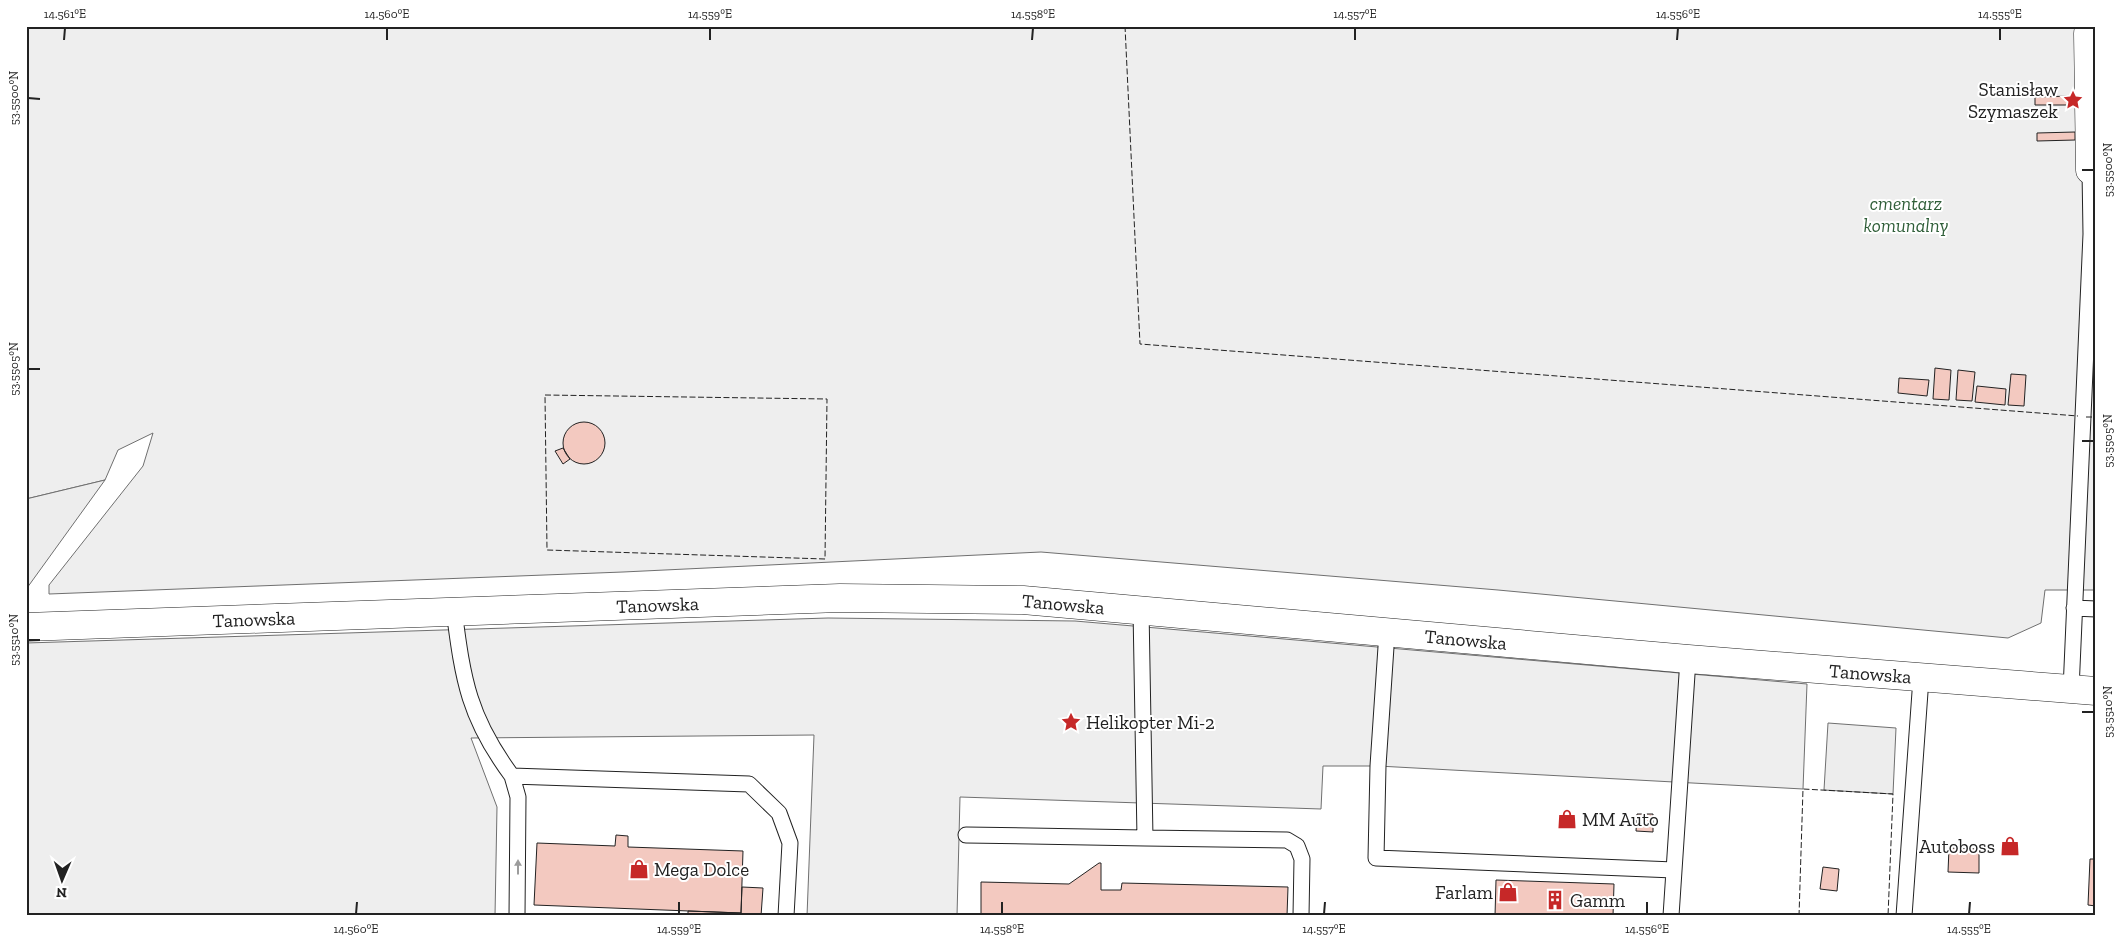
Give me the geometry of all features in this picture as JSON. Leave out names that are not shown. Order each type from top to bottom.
[{"type":"main road","points":[[2088,32],[2090,170]]},
{"type":"main road","name":"Tanowska","points":[[26,627],[454,610],[918,597],[1023,600],[1688,659],[2084,690]]},
{"type":"lane","points":[[2084,690],[2074,608],[2091,234],[2090,170]]},
{"type":"lane","points":[[2074,608],[2096,609]]},
{"type":"lane","points":[[454,610],[463,678],[473,711],[492,749],[512,776],[518,797],[518,916]]},
{"type":"lane","points":[[1141,610],[1145,838]]},
{"type":"lane","points":[[1387,632],[1378,766],[1376,858],[1674,870]]},
{"type":"lane","points":[[1671,916],[1688,659]]},
{"type":"lane","points":[[1904,916],[1921,678]]},
{"type":"lane","points":[[512,776],[749,784],[779,813],[790,843],[786,916]]},
{"type":"lane","points":[[966,835],[1288,840],[1297,846],[1302,859],[1301,916]]},
{"type":"green space","name":"cmentarz komunalny","points":[[26,26],[2096,26],[2096,590],[2045,590],[2041,623],[2008,638],[1498,590],[1041,552],[623,572],[49,594],[49,585],[143,466],[153,433],[118,450],[105,480],[26,499]]},
{"type":"green space","points":[[828,618],[1075,621],[1807,684],[1803,789],[1378,766],[1323,766],[1321,809],[960,797],[957,916],[807,916],[814,735],[471,738],[497,807],[495,916],[26,916],[26,643]]},
{"type":"shaded area","points":[[105,480],[27,588],[26,588],[26,499]]},
{"type":"shaded area","points":[[1828,723],[1896,728],[1893,794],[1824,790]]},
{"type":"building","points":[[2073,96],[2074,105],[2035,105],[2035,97]]},
{"type":"building","points":[[2075,132],[2075,140],[2037,141],[2037,133]]},
{"type":"building","points":[[1935,368],[1951,370],[1949,400],[1933,399]]},
{"type":"building","points":[[1958,370],[1975,372],[1972,401],[1956,400]]},
{"type":"building","points":[[2011,374],[2026,375],[2024,406],[2008,405]]},
{"type":"building","points":[[1899,378],[1929,380],[1927,396],[1898,393]]},
{"type":"building","points":[[1977,386],[2006,389],[2005,405],[1975,402]]},
{"type":"building","points":[[584,422],[599,428],[605,443],[599,458],[584,464],[569,458],[563,443],[569,428]]},
{"type":"building","points":[[563,448],[570,459],[563,464],[555,451]]},
{"type":"building","points":[[1637,814],[1653,814],[1653,832],[1636,831]]},
{"type":"building","name":"Mega Dolce","points":[[616,835],[628,836],[628,847],[743,851],[741,913],[534,905],[537,843],[615,846]]},
{"type":"building","points":[[1949,848],[1979,849],[1979,873],[1948,872]]},
{"type":"building","points":[[2090,859],[2096,859],[2096,906],[2088,905]]},
{"type":"building","points":[[1101,863],[1101,890],[1121,890],[1122,883],[1288,887],[1287,916],[981,916],[981,882],[1069,884]]},
{"type":"building","points":[[1823,867],[1839,869],[1837,891],[1820,889]]},
{"type":"building","name":"Gamm","points":[[1496,880],[1614,884],[1613,916],[1495,916]]},
{"type":"building","points":[[742,887],[763,888],[761,916],[688,916],[688,911],[741,913]]},
{"type":"fence","points":[[1125,26],[1140,344],[2078,416]]},
{"type":"fence","points":[[545,395],[827,399],[825,559],[547,550],[545,395]]},
{"type":"fence","points":[[2086,417],[2096,417]]},
{"type":"fence","points":[[1799,916],[1803,789],[1893,794],[1888,916]]},
{"type":"place","name":"Stanisław Szymaszek","points":[[2073,100]]},
{"type":"place","name":"Helikopter Mi-2","points":[[1071,722]]},
{"type":"place","name":"MM Auto","points":[[1567,819]]},
{"type":"place","name":"Autoboss","points":[[2010,846]]},
{"type":"place","name":"Mega Dolce","points":[[639,869]]},
{"type":"place","name":"Farlam","points":[[1508,892]]},
{"type":"place","name":"Gamm","points":[[1555,900]]}]
